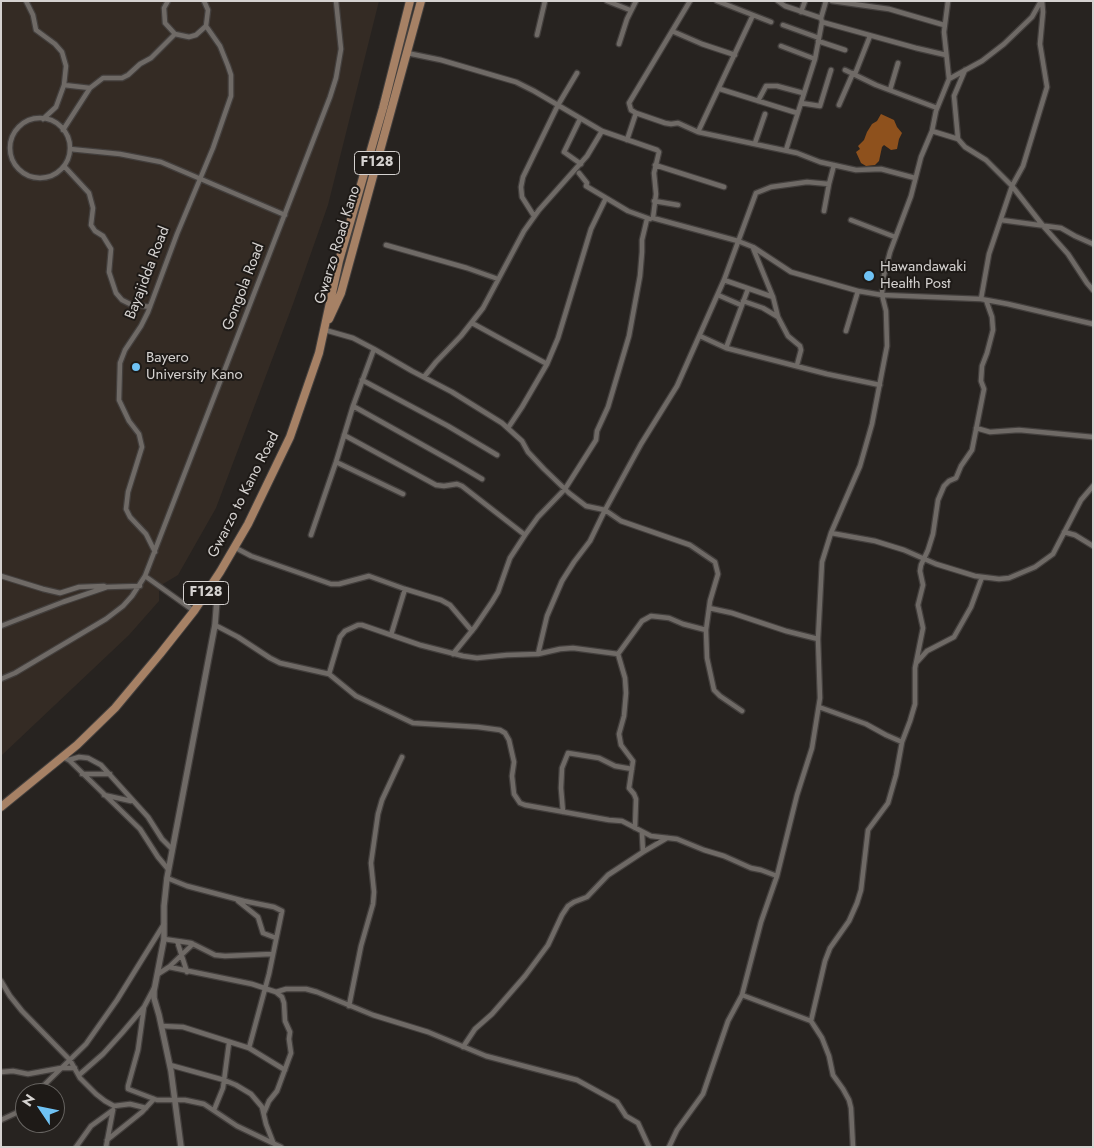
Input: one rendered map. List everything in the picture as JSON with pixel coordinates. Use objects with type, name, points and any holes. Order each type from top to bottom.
[{"type":"main road","name":"F128","points":[[326,326],[339,261],[383,108],[410,1]]},
{"type":"main road","name":"Gwarzo Road Kano","points":[[326,326],[341,293],[421,1]]},
{"type":"main road","name":"Gwarzo to Kano Road","points":[[1,807],[66,759],[115,708],[194,611],[209,589],[234,548],[265,490],[290,437],[317,361],[326,326]]},
{"type":"street","points":[[26,1],[31,9],[36,30],[55,44],[62,52],[66,66],[64,84],[56,107],[43,119]]},
{"type":"street","points":[[168,1],[164,8],[165,23],[169,30],[175,34],[189,37],[196,35],[206,26],[208,10],[204,1]]},
{"type":"street","name":"Gongola Road","points":[[1,680],[106,619],[123,606],[146,576],[286,214],[336,78],[341,49],[336,1]]},
{"type":"street","points":[[536,35],[545,1]]},
{"type":"street","points":[[608,1],[630,10]]},
{"type":"street","points":[[619,44],[630,10],[636,1]]},
{"type":"street","points":[[690,1],[629,103],[631,110],[664,123],[678,123],[698,132],[786,150],[820,162],[856,170],[881,169],[915,178]]},
{"type":"street","points":[[717,1],[771,22]]},
{"type":"street","points":[[801,12],[804,1]]},
{"type":"street","points":[[786,150],[815,59],[826,1]]},
{"type":"street","points":[[832,1],[889,9],[944,25]]},
{"type":"street","points":[[669,1147],[678,1130],[703,1094],[725,1028],[742,994],[761,922],[777,876],[793,809],[812,748],[820,698],[818,639],[821,569],[824,551],[864,454],[880,385],[887,346],[886,311],[882,295],[884,273],[895,237],[911,196],[921,156],[932,131],[937,108],[949,78],[944,25],[948,1]]},
{"type":"street","points":[[949,78],[982,61],[1004,44],[1032,17],[1042,1]]},
{"type":"street","points":[[811,1021],[825,961],[830,948],[849,921],[857,903],[861,890],[866,835],[871,825],[888,803],[896,775],[902,742],[915,704],[915,668],[923,628],[918,605],[923,585],[920,571],[933,534],[941,493],[946,483],[956,478],[962,463],[971,454],[984,389],[982,366],[993,330],[992,317],[983,299],[989,254],[1012,186],[1023,166],[1047,87],[1040,44],[1043,12],[1042,1]]},
{"type":"street","points":[[779,2],[784,6],[870,36],[946,55]]},
{"type":"street","points":[[698,132],[720,89],[753,15]]},
{"type":"street","points":[[783,25],[845,50]]},
{"type":"street","name":"Bayajidda Road","points":[[155,552],[146,534],[130,517],[126,509],[129,485],[142,447],[139,434],[129,421],[120,400],[120,363],[121,357],[142,326],[227,109],[231,75],[220,46],[206,26]]},
{"type":"street","points":[[672,31],[735,55]]},
{"type":"street","points":[[63,130],[90,88],[104,78],[122,78],[128,75],[140,64],[151,58],[175,34]]},
{"type":"street","points":[[839,106],[870,36]]},
{"type":"street","points":[[781,46],[815,59]]},
{"type":"street","points":[[407,53],[441,60],[507,79],[534,91],[602,131],[659,152],[655,165],[656,194],[653,218]]},
{"type":"street","points":[[890,90],[898,63]]},
{"type":"street","points":[[801,103],[820,106],[831,70]]},
{"type":"street","points":[[845,70],[937,108]]},
{"type":"street","points":[[964,70],[954,96],[958,139],[964,147],[986,160],[1012,186],[1068,254],[1086,283],[1093,290]]},
{"type":"street","points":[[534,216],[522,197],[523,177],[558,105],[577,73]]},
{"type":"street","points":[[64,84],[90,88]]},
{"type":"street","points":[[758,101],[766,86],[771,85],[803,94]]},
{"type":"street","points":[[945,87],[954,96]]},
{"type":"street","points":[[720,89],[797,114]]},
{"type":"street","points":[[627,140],[636,113]]},
{"type":"street","points":[[755,143],[766,114]]},
{"type":"street","points":[[43,119],[52,121],[63,130],[69,140],[70,149],[64,166],[58,172],[41,178],[32,177],[24,174],[13,161],[10,152],[11,143],[19,128],[26,122],[43,119]]},
{"type":"street","points":[[580,119],[564,152],[581,164]]},
{"type":"street","points":[[424,377],[483,308],[534,216],[581,164],[602,131]]},
{"type":"street","points":[[932,131],[958,139]]},
{"type":"street","points":[[70,149],[139,157],[161,162],[286,214]]},
{"type":"street","points":[[824,211],[834,164]]},
{"type":"street","points":[[655,165],[724,187]]},
{"type":"street","points":[[64,166],[89,194],[93,208],[91,225],[93,229],[104,236],[111,249],[109,272],[116,293],[122,300],[130,304],[150,307]]},
{"type":"street","points":[[579,173],[587,183],[586,186],[628,212],[647,219],[653,218],[738,241],[753,247],[791,272],[858,291],[882,295],[983,299],[1093,324]]},
{"type":"street","points":[[538,654],[547,616],[562,581],[590,541],[604,510],[652,425],[677,386],[718,295],[756,193],[771,187],[807,182],[829,184]]},
{"type":"street","points":[[508,428],[547,364],[558,338],[591,229],[606,198]]},
{"type":"street","points":[[654,201],[678,205]]},
{"type":"street","points":[[453,654],[472,631],[498,592],[510,558],[525,535],[538,517],[565,489],[596,440],[597,431],[608,407],[629,336],[640,276],[642,240],[647,219]]},
{"type":"street","points":[[851,220],[895,237]]},
{"type":"street","points":[[1001,220],[1061,228],[1093,244]]},
{"type":"street","points":[[386,245],[467,268],[498,280]]},
{"type":"street","points":[[753,247],[773,297],[778,317],[788,336],[800,346],[801,350],[797,366]]},
{"type":"street","points":[[724,280],[773,297]]},
{"type":"street","points":[[726,348],[748,289]]},
{"type":"street","points":[[846,331],[858,291]]},
{"type":"street","points":[[718,295],[763,308],[778,317]]},
{"type":"street","points":[[472,323],[547,364]]},
{"type":"street","points":[[326,326],[354,338],[424,377],[480,409],[508,428],[522,441],[528,452],[565,489],[586,506],[604,510],[621,521],[690,545],[716,562],[718,574],[710,601],[706,630],[707,658],[714,690],[742,712]]},
{"type":"street","points":[[700,336],[726,348],[827,374],[880,385]]},
{"type":"street","points":[[311,535],[336,462],[352,406],[374,349]]},
{"type":"street","points":[[362,380],[448,426],[497,455]]},
{"type":"street","points":[[352,406],[448,458],[482,480]]},
{"type":"street","points":[[976,428],[990,432],[1019,430],[1093,436]]},
{"type":"street","points":[[344,435],[436,485],[457,484],[462,486],[525,535]]},
{"type":"street","points":[[336,462],[403,494]]},
{"type":"street","points":[[832,533],[875,541],[904,550],[948,568],[982,577],[1009,578],[1035,567],[1053,554],[1081,500],[1093,486]]},
{"type":"street","points":[[1064,532],[1075,535],[1093,546]]},
{"type":"street","points":[[234,548],[251,556],[331,584],[339,584],[369,576],[441,600],[450,605],[472,631]]},
{"type":"street","points":[[1,576],[43,589],[60,592],[90,585],[106,587],[140,586]]},
{"type":"street","points":[[146,576],[194,611]]},
{"type":"street","points":[[917,662],[927,651],[954,637],[971,607],[982,577]]},
{"type":"street","points":[[1,626],[106,587]]},
{"type":"street","points":[[181,1147],[170,1065],[154,998],[164,939],[168,869],[215,625],[217,599],[209,589]]},
{"type":"street","points":[[391,635],[405,589]]},
{"type":"street","points":[[709,608],[818,639]]},
{"type":"street","points":[[618,654],[642,621],[650,616],[669,618],[706,630]]},
{"type":"street","points":[[215,625],[280,663],[329,674],[356,696],[412,723],[500,730],[510,740],[514,762],[512,786],[514,794],[520,803],[531,807],[622,821],[642,833],[651,836],[668,837],[777,876]]},
{"type":"street","points":[[329,674],[340,638],[350,627],[362,625],[453,654],[477,658],[538,654],[573,648],[618,654]]},
{"type":"street","points":[[618,654],[625,678],[626,693],[619,738],[620,745],[632,759],[629,788],[636,800],[635,828]]},
{"type":"street","points":[[819,707],[866,724],[902,742]]},
{"type":"street","points":[[564,812],[561,788],[562,768],[568,753],[599,758],[614,766],[632,769]]},
{"type":"street","points":[[349,1006],[361,946],[373,904],[374,892],[371,863],[378,814],[382,800],[402,757]]},
{"type":"street","points":[[66,759],[88,758],[101,765],[148,817],[162,839],[172,849]]},
{"type":"street","points":[[66,759],[140,829],[168,869]]},
{"type":"street","points":[[82,774],[110,774]]},
{"type":"street","points":[[103,794],[132,801]]},
{"type":"street","points":[[642,833],[643,852]]},
{"type":"street","points":[[463,1047],[475,1029],[492,1014],[525,976],[552,938],[568,906],[587,897],[608,875],[668,837]]},
{"type":"street","points":[[167,878],[187,886],[281,910],[282,912],[249,1048]]},
{"type":"street","points":[[235,899],[258,917],[263,933],[276,938]]},
{"type":"street","points":[[46,1083],[86,1044],[104,1020],[164,924]]},
{"type":"street","points":[[164,939],[193,944],[215,955],[272,954]]},
{"type":"street","points":[[177,941],[187,972]]},
{"type":"street","points":[[158,974],[169,967],[193,944]]},
{"type":"street","points":[[169,967],[252,984],[276,992],[282,997],[285,1021],[290,1032],[291,1053],[277,1091],[269,1101],[264,1113]]},
{"type":"street","points":[[1,981],[10,996],[22,1010],[70,1060],[78,1075],[96,1094],[114,1108]]},
{"type":"street","points":[[78,1075],[103,1054],[144,1007],[156,984]]},
{"type":"street","points":[[276,992],[286,989],[306,989],[373,1015],[422,1030],[486,1056],[570,1078],[616,1102],[626,1116],[638,1123],[649,1147]]},
{"type":"street","points":[[742,994],[811,1021],[822,1038],[833,1075],[849,1100],[853,1147]]},
{"type":"street","points":[[144,1007],[138,1050],[128,1087],[154,1099],[195,1102],[214,1110],[237,1126],[281,1147]]},
{"type":"street","points":[[162,1026],[183,1027],[249,1048],[285,1070]]},
{"type":"street","points":[[214,1110],[219,1100],[224,1080],[229,1043]]},
{"type":"street","points":[[170,1065],[224,1080],[251,1094],[257,1099],[264,1113],[273,1142]]},
{"type":"street","points":[[1,1072],[13,1071],[28,1074],[62,1068],[75,1068]]},
{"type":"street","points":[[107,1140],[146,1108],[154,1099]]},
{"type":"street","points":[[76,1147],[91,1126],[114,1108],[130,1104],[146,1108]]},
{"type":"street","points":[[106,1147],[114,1108]]},
{"type":"street","points":[[1,1120],[15,1113]]},
{"type":"street","points":[[261,1136],[266,1124]]},
{"type":"shaded area","name":"Bayero University Kano","points":[[1,1],[379,1],[328,205],[216,508],[178,575],[163,584],[159,590],[159,601],[129,635],[1,756]]},
{"type":"shaded area","points":[[881,114],[894,120],[902,133],[897,149],[891,150],[884,145],[879,161],[875,165],[866,166],[861,163],[856,152],[860,149],[858,146],[864,140],[872,124],[877,121]]},
{"type":"place","name":"Hawandawaki Health Post","points":[[869,276]]},
{"type":"place","name":"Bayero University Kano","points":[[136,367]]}]
